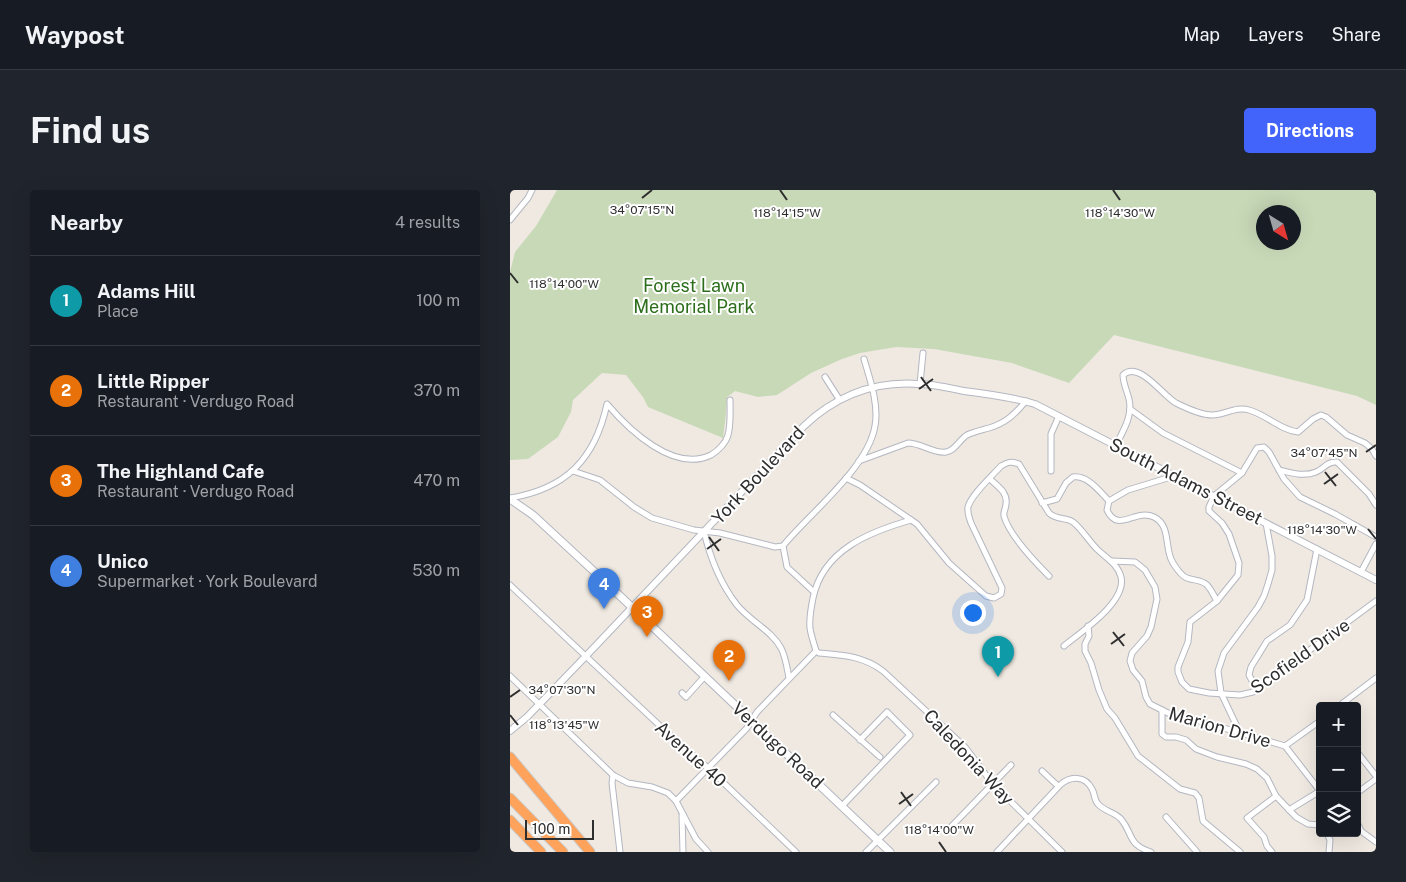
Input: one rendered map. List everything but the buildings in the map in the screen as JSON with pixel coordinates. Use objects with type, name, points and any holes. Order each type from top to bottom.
[{"type":"highway","points":[[510,757],[590,852]]},
{"type":"highway","points":[[510,798],[563,852]]},
{"type":"highway","points":[[510,820],[541,852]]},
{"type":"main road","name":"Verdugo Road","points":[[510,498],[533,515],[632,607],[890,852]]},
{"type":"street","points":[[511,218],[528,198],[532,190]]},
{"type":"street","points":[[920,384],[923,353]]},
{"type":"street","points":[[573,471],[600,480],[634,507],[652,518],[694,530],[775,547],[783,546],[846,478],[859,461],[875,427],[876,412],[872,387],[864,359]]},
{"type":"street","points":[[1116,445],[1126,424],[1130,409],[1123,375],[1134,371],[1143,375],[1174,402],[1205,414],[1219,414],[1241,408],[1249,410],[1279,426],[1298,432],[1321,415],[1326,417],[1342,432],[1365,443],[1376,456]]},
{"type":"street","points":[[825,377],[839,399]]},
{"type":"street","name":"York Boulevard","points":[[510,731],[586,656],[804,426],[814,416],[839,399],[872,387],[893,384],[920,384],[1026,401],[1048,410]]},
{"type":"street","points":[[510,498],[524,496],[557,483],[573,471],[596,440],[607,404],[630,428],[660,450],[688,459],[698,459],[715,452],[728,437],[730,400]]},
{"type":"street","points":[[859,461],[908,443],[916,443],[944,453],[949,451],[965,436],[999,425],[1010,419],[1026,401]]},
{"type":"street","points":[[1130,409],[1163,434],[1242,472]]},
{"type":"street","name":"South Adams Street","points":[[1048,410],[1376,580]]},
{"type":"street","points":[[1051,471],[1051,434],[1059,416]]},
{"type":"street","points":[[1174,476],[1128,490],[1109,502],[1106,510],[1110,518],[1115,521],[1126,520],[1138,515],[1148,515],[1156,518],[1162,524],[1166,533],[1171,559],[1186,577],[1200,580],[1208,586],[1216,602],[1238,575],[1240,563],[1226,528],[1209,511],[1209,506],[1214,496],[1242,472],[1257,448],[1264,448],[1269,452],[1284,479],[1300,497],[1376,537]]},
{"type":"street","points":[[1279,470],[1304,474],[1316,472],[1329,462],[1337,462],[1368,494],[1376,506]]},
{"type":"street","points":[[846,478],[860,485],[911,520],[926,534],[949,563],[986,596],[994,598],[1001,594],[1002,588],[968,515],[968,506],[974,496],[1006,463],[1019,464],[1053,518],[1072,521],[1099,551],[1112,560],[1122,579],[1116,602],[1064,646]]},
{"type":"street","points":[[1042,503],[1057,499],[1066,483],[1073,477],[1088,481],[1109,502]]},
{"type":"street","points":[[990,479],[1003,491],[1006,498],[1004,515],[1012,531],[1029,556],[1049,576]]},
{"type":"street","points":[[676,801],[747,728],[757,712],[816,651],[810,630],[814,592],[829,563],[843,550],[868,536],[911,520]]},
{"type":"street","points":[[1240,732],[1221,693],[1218,671],[1221,659],[1264,596],[1272,570],[1272,556],[1266,523]]},
{"type":"street","points":[[704,531],[718,576],[737,605],[775,640],[786,659],[789,678]]},
{"type":"street","points":[[1361,572],[1376,544]]},
{"type":"street","points":[[783,546],[787,567],[814,592]]},
{"type":"street","points":[[1257,690],[1249,676],[1251,667],[1267,641],[1290,625],[1307,600],[1317,549]]},
{"type":"street","name":"Marion Drive","points":[[1112,560],[1135,562],[1145,570],[1155,587],[1157,599],[1151,627],[1147,636],[1132,653],[1130,661],[1142,681],[1146,698],[1150,704],[1174,716],[1196,720],[1286,746],[1316,786]]},
{"type":"street","name":"Avenue 40","points":[[510,585],[796,852]]},
{"type":"street","name":"Scofield Drive","points":[[1216,602],[1194,618],[1189,625],[1188,642],[1178,672],[1182,682],[1189,689],[1204,692],[1248,694],[1257,690],[1376,601]]},
{"type":"street","points":[[1088,626],[1090,636],[1085,644],[1085,651],[1091,663],[1106,709],[1115,718],[1138,756],[1180,789],[1195,793],[1199,798],[1203,821],[1240,852]]},
{"type":"street","name":"Caledonia Way","points":[[816,651],[862,659],[872,663],[965,747],[992,782],[1062,852]]},
{"type":"street","points":[[510,676],[613,775],[628,783],[652,787],[668,793],[676,801],[696,839],[708,852]]},
{"type":"street","points":[[682,693],[686,697],[705,676]]},
{"type":"street","points":[[1345,702],[1376,678]]},
{"type":"street","points":[[1162,710],[1162,734],[1166,737],[1186,740],[1196,749],[1257,769],[1267,778],[1276,796],[1289,810],[1302,821],[1316,824]]},
{"type":"street","points":[[842,806],[910,734],[887,712],[860,740]]},
{"type":"street","points":[[833,715],[880,757]]},
{"type":"street","points":[[1286,746],[1316,723]]},
{"type":"street","points":[[1358,792],[1376,778],[1361,757]]},
{"type":"street","points":[[947,832],[992,782],[1011,765]]},
{"type":"street","points":[[1042,771],[1058,786]]},
{"type":"street","points":[[613,775],[612,783],[620,852]]},
{"type":"street","points":[[997,852],[1058,786],[1072,777],[1079,778],[1087,783],[1093,789],[1098,804],[1121,819],[1134,843],[1151,852]]},
{"type":"street","points":[[866,852],[936,782]]},
{"type":"street","points":[[1289,810],[1318,792]]},
{"type":"street","points":[[1272,852],[1267,846],[1264,837],[1247,818],[1276,796]]},
{"type":"street","points":[[682,812],[683,852]]},
{"type":"street","points":[[1166,817],[1197,852]]},
{"type":"street","points":[[1361,831],[1376,842]]},
{"type":"street","points":[[1328,852],[1329,837]]},
{"type":"green space","name":"Forest Lawn Memorial Park","points":[[557,190],[1376,190],[1376,405],[1357,396],[1114,335],[1069,383],[1012,363],[934,349],[896,347],[860,353],[842,359],[811,373],[777,395],[758,397],[735,391],[727,397],[723,438],[648,407],[643,397],[626,375],[602,373],[573,400],[571,412],[558,437],[528,459],[510,460],[510,272],[515,252],[536,226]]},
{"type":"place","name":"Unico","points":[[604,609]]},
{"type":"place","name":"The Highland Cafe","points":[[647,637]]},
{"type":"place","name":"Adams Hill","points":[[998,677]]},
{"type":"place","name":"Little Ripper","points":[[729,681]]}]
